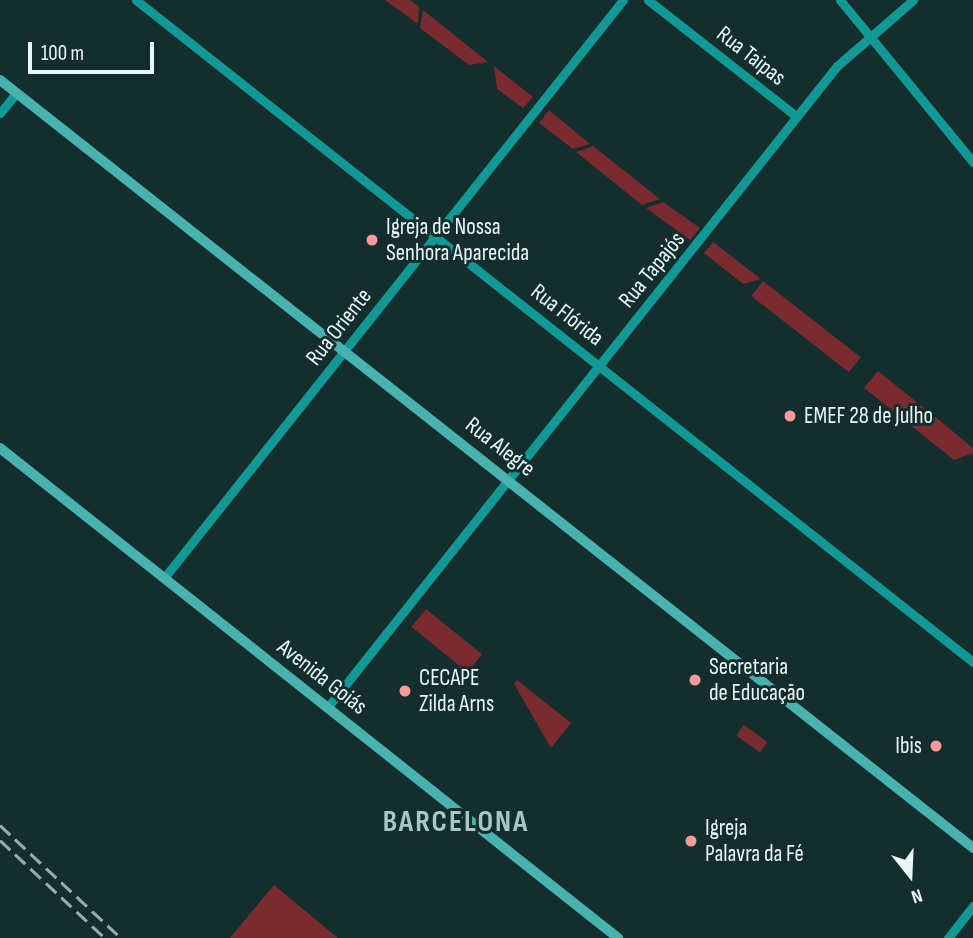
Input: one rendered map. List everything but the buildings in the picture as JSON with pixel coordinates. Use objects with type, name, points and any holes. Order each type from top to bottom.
[{"type":"main road","name":"Rua Alegre","points":[[0,80],[346,350],[973,848]]},
{"type":"main road","name":"Avenida Goiás","points":[[0,448],[618,938]]},
{"type":"street","name":"Rua Flórida","points":[[136,0],[973,662]]},
{"type":"street","name":"Rua Oriente","points":[[164,578],[623,0]]},
{"type":"street","name":"Rua Taipas","points":[[648,0],[797,117]]},
{"type":"street","points":[[841,0],[973,162]]},
{"type":"street","name":"Rua Tapajós","points":[[327,708],[797,117],[869,35],[913,0]]},
{"type":"street","points":[[0,113],[16,93]]},
{"type":"street","points":[[948,938],[973,906]]},
{"type":"shaded area","points":[[385,0],[410,0],[419,7],[418,24]]},
{"type":"shaded area","points":[[423,10],[488,62],[469,65],[420,28]]},
{"type":"shaded area","points":[[494,66],[533,97],[523,108],[497,89]]},
{"type":"shaded area","points":[[549,110],[590,144],[573,149],[539,123]]},
{"type":"shaded area","points":[[593,146],[660,199],[642,205],[576,152]]},
{"type":"shaded area","points":[[663,202],[700,228],[690,240],[646,208]]},
{"type":"shaded area","points":[[713,242],[761,279],[743,284],[704,253]]},
{"type":"shaded area","points":[[763,281],[861,357],[849,372],[751,296]]},
{"type":"shaded area","points":[[878,371],[929,412],[906,421],[864,388]]},
{"type":"shaded area","points":[[933,415],[973,448],[973,453],[954,460],[909,424]]},
{"type":"shaded area","points":[[426,609],[482,654],[467,672],[412,627]]},
{"type":"shaded area","points":[[517,680],[571,723],[551,748],[514,684]]},
{"type":"shaded area","points":[[744,725],[767,742],[760,753],[736,736]]},
{"type":"shaded area","points":[[274,885],[338,938],[230,938]]},
{"type":"railway","points":[[0,825],[121,938]]},
{"type":"railway","points":[[0,840],[105,938]]},
{"type":"place","name":"Igreja de Nossa Senhora Aparecida","points":[[372,240]]},
{"type":"place","name":"EMEF 28 de Julho","points":[[790,416]]},
{"type":"place","name":"Secretaria de Educação","points":[[695,680]]},
{"type":"place","name":"CECAPE Zilda Arns","points":[[405,691]]},
{"type":"place","name":"Ibis","points":[[936,746]]},
{"type":"place","name":"Igreja Palavra da Fé","points":[[691,841]]},
{"type":"district","name":"BARCELONA","points":[[456,822]]}]
